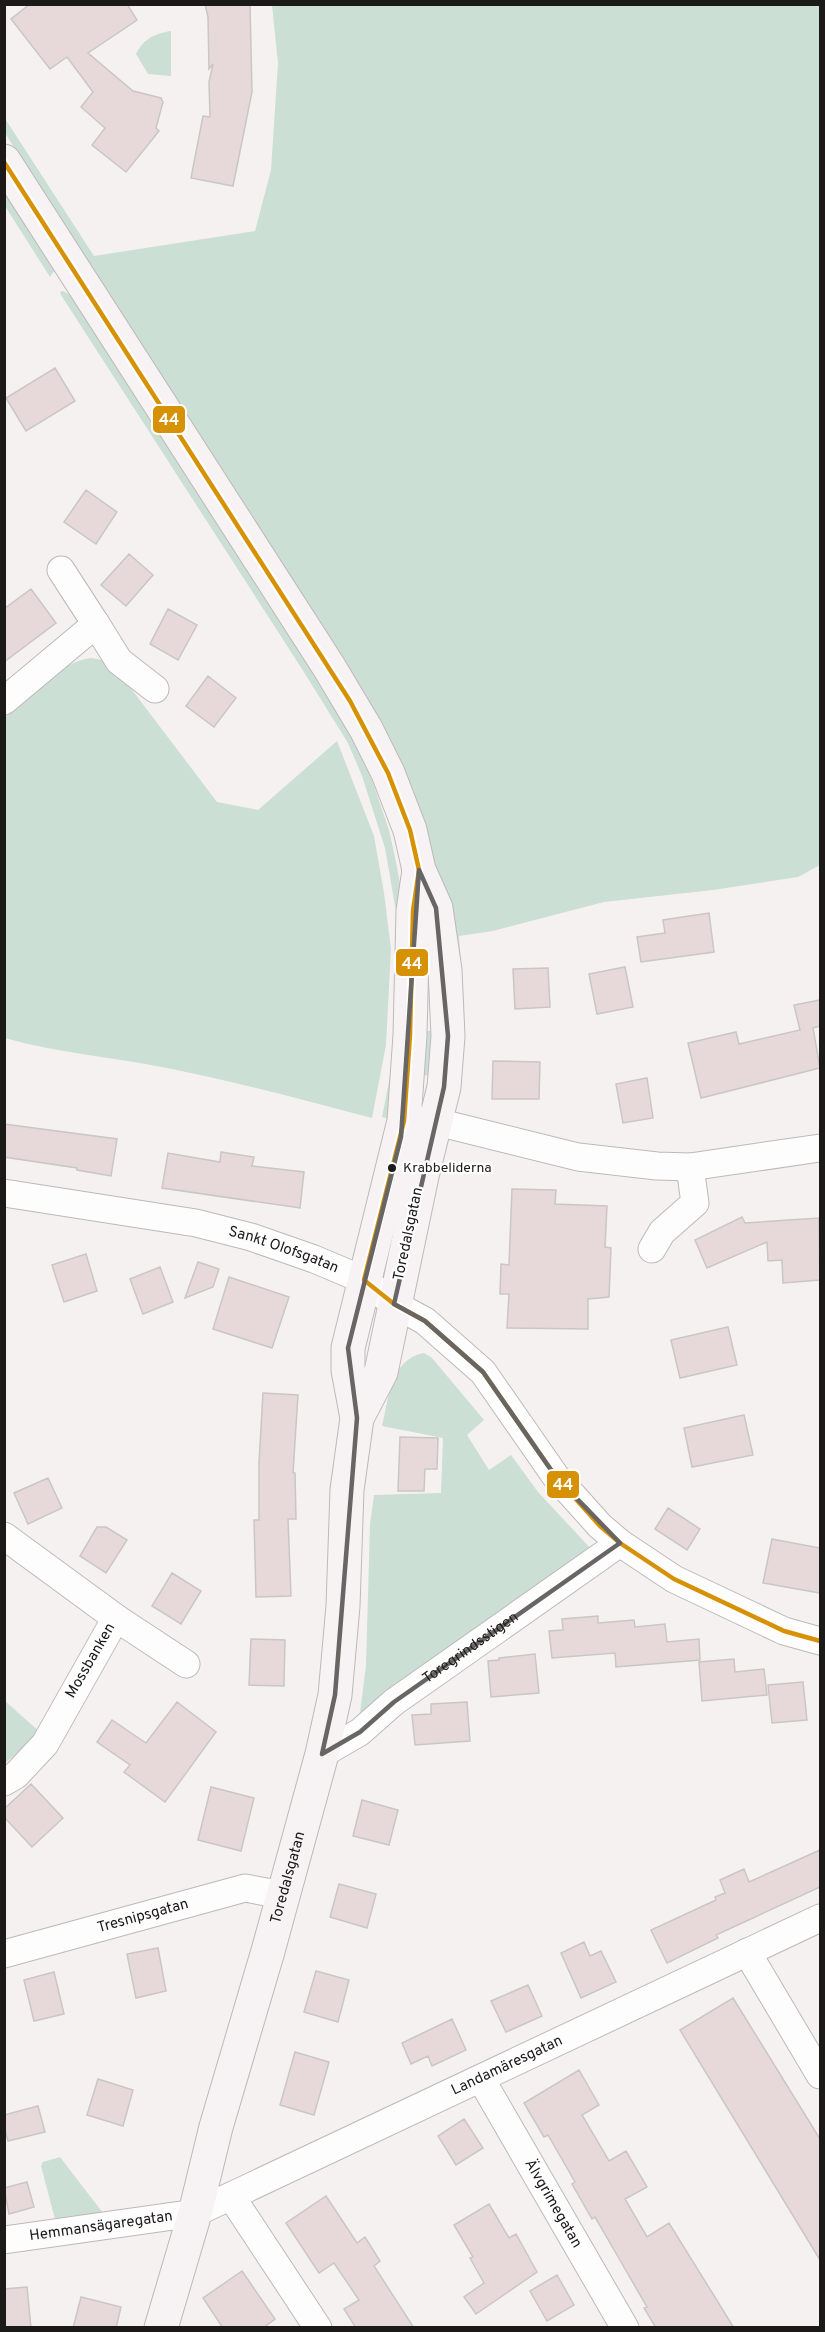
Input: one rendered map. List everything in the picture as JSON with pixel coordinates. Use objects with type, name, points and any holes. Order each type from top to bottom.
[{"type":"street","name":"Toredalsgatan","points":[[4,161],[361,719],[388,773],[407,821],[419,870],[436,908],[445,970],[448,1036],[444,1087],[422,1176],[381,1372],[357,1418]]},
{"type":"street","points":[[61,570],[119,661],[155,689]]},
{"type":"street","points":[[4,700],[96,624]]},
{"type":"street","name":"Toredalsgatan","points":[[161,2328],[322,1754],[335,1695],[343,1606],[348,1490],[357,1418],[348,1370],[348,1348],[404,1121],[410,1035],[413,911],[419,870]]},
{"type":"street","points":[[404,1121],[421,1119],[437,1122],[578,1156],[690,1167],[820,1148]]},
{"type":"street","points":[[652,1249],[662,1232],[694,1203],[690,1167]]},
{"type":"street","name":"Sankt Olofsgatan","points":[[4,1193],[196,1223],[251,1237],[314,1259],[364,1280],[394,1304],[425,1321],[483,1372],[556,1477],[600,1526],[620,1543],[680,1582],[784,1631],[820,1641]]},
{"type":"street","name":"Mossbanken","points":[[4,1536],[116,1618],[45,1744],[16,1775],[4,1782]]},
{"type":"street","name":"Toregrindsstigen","points":[[322,1754],[360,1732],[394,1702],[620,1543]]},
{"type":"street","points":[[116,1618],[186,1664]]},
{"type":"street","name":"Tresnipsgatan","points":[[4,1954],[245,1887],[283,1895]]},
{"type":"street","name":"Landamäresgatan","points":[[195,2213],[820,1918]]},
{"type":"street","points":[[747,1952],[820,2075]]},
{"type":"street","name":"Älvgrimegatan","points":[[481,2079],[625,2328]]},
{"type":"street","points":[[231,2196],[318,2328]]},
{"type":"street","name":"Hemmansägaregatan","points":[[4,2240],[195,2213]]},
{"type":"highlighted area","points":[[419,870],[436,908],[448,1036],[444,1087],[394,1304],[425,1321],[483,1372],[556,1477],[620,1543],[394,1702],[360,1732],[322,1754],[335,1695],[357,1418],[348,1348],[401,1137]]},
{"type":"green space","points":[[272,5],[820,5],[820,865],[798,877],[713,890],[604,902],[493,931],[459,936],[461,965],[445,912],[215,460],[5,133],[4,117],[94,256],[255,231],[271,170],[278,63]]},
{"type":"green space","points":[[171,31],[171,76],[148,74],[136,54],[142,44],[150,38]]},
{"type":"green space","points":[[4,191],[52,266],[54,271],[50,277],[5,206]]},
{"type":"green space","points":[[63,291],[72,296],[324,687],[349,730],[372,780],[389,830],[401,889],[395,1120],[382,1117],[395,1051],[397,917],[385,848],[362,776],[348,743],[61,295],[60,292]]},
{"type":"green space","points":[[91,658],[102,660],[117,670],[217,802],[258,810],[337,741],[374,836],[391,949],[386,1045],[372,1118],[193,1073],[5,1038],[4,717],[55,673],[78,661]]},
{"type":"green space","points":[[426,1031],[433,1031],[429,1076],[423,1075]]},
{"type":"green space","points":[[424,1353],[432,1358],[484,1420],[467,1435],[489,1470],[511,1455],[538,1492],[593,1551],[359,1721],[366,1665],[370,1524],[374,1495],[441,1493],[443,1438],[382,1426],[389,1393],[398,1372],[404,1363]]},
{"type":"green space","points":[[5,1701],[41,1733],[5,1763]]},
{"type":"green space","points":[[60,2157],[103,2213],[56,2223],[41,2166],[43,2162]]},
{"type":"building","points":[[30,4],[127,4],[137,20],[88,53],[133,91],[161,98],[163,102],[156,128],[159,131],[126,172],[92,145],[105,128],[81,107],[93,92],[67,57],[50,69],[11,19]]},
{"type":"building","points":[[205,4],[250,4],[252,92],[233,186],[191,178],[203,116],[210,117],[209,82],[213,64],[209,69],[208,17]]},
{"type":"building","points":[[55,368],[75,401],[26,431],[6,398]]},
{"type":"building","points":[[86,490],[117,512],[96,544],[64,522]]},
{"type":"building","points":[[129,554],[153,575],[126,606],[101,585]]},
{"type":"building","points":[[31,589],[56,623],[4,662],[4,609]]},
{"type":"building","points":[[168,609],[197,625],[178,660],[150,644]]},
{"type":"building","points":[[208,676],[236,698],[214,727],[186,706]]},
{"type":"building","points":[[709,913],[714,952],[641,962],[637,937],[665,933],[663,920]]},
{"type":"building","points":[[625,967],[633,1007],[597,1014],[589,974]]},
{"type":"building","points":[[548,968],[550,1007],[515,1009],[513,969]]},
{"type":"building","points":[[820,1000],[820,1026],[813,1028],[820,1068],[701,1098],[688,1043],[736,1032],[739,1044],[800,1030],[794,1005]]},
{"type":"building","points":[[493,1061],[540,1062],[539,1099],[492,1099]]},
{"type":"building","points":[[647,1078],[653,1118],[623,1123],[616,1084]]},
{"type":"building","points":[[4,1124],[117,1139],[111,1176],[77,1170],[77,1168],[4,1157]]},
{"type":"building","points":[[221,1152],[254,1157],[252,1166],[304,1172],[300,1208],[162,1188],[168,1153],[220,1162]]},
{"type":"building","points":[[512,1189],[556,1190],[555,1204],[607,1206],[605,1247],[611,1248],[609,1297],[588,1299],[588,1329],[507,1328],[509,1294],[500,1294],[501,1264],[509,1265]]},
{"type":"building","points":[[742,1217],[745,1223],[819,1218],[820,1280],[783,1283],[782,1260],[768,1261],[767,1242],[707,1268],[695,1240]]},
{"type":"building","points":[[86,1254],[97,1291],[64,1302],[52,1265]]},
{"type":"building","points":[[198,1262],[219,1269],[213,1287],[185,1298]]},
{"type":"building","points":[[160,1267],[173,1302],[143,1314],[130,1279]]},
{"type":"building","points":[[229,1277],[289,1297],[272,1348],[213,1329]]},
{"type":"building","points":[[728,1327],[737,1365],[680,1378],[671,1340]]},
{"type":"building","points":[[263,1393],[298,1395],[293,1473],[295,1473],[296,1519],[288,1519],[291,1596],[256,1597],[254,1520],[259,1520]]},
{"type":"building","points":[[744,1415],[753,1455],[692,1467],[684,1428]]},
{"type":"building","points":[[400,1437],[438,1438],[437,1469],[425,1469],[424,1491],[398,1491]]},
{"type":"building","points":[[48,1478],[62,1508],[28,1524],[14,1493]]},
{"type":"building","points":[[668,1508],[700,1529],[687,1550],[655,1529]]},
{"type":"building","points":[[97,1527],[106,1527],[127,1540],[106,1573],[80,1556]]},
{"type":"building","points":[[772,1539],[820,1548],[820,1593],[763,1583]]},
{"type":"building","points":[[172,1573],[201,1591],[181,1624],[152,1606]]},
{"type":"building","points":[[598,1616],[598,1623],[634,1620],[635,1627],[665,1624],[667,1642],[699,1639],[700,1660],[616,1667],[615,1653],[552,1658],[549,1631],[563,1630],[562,1619]]},
{"type":"building","points":[[251,1639],[285,1640],[284,1686],[249,1685]]},
{"type":"building","points":[[535,1654],[539,1693],[491,1697],[488,1661]]},
{"type":"building","points":[[734,1659],[735,1672],[764,1669],[767,1695],[702,1701],[699,1662]]},
{"type":"building","points":[[803,1682],[807,1720],[772,1723],[768,1685]]},
{"type":"building","points":[[177,1702],[216,1732],[165,1802],[124,1772],[130,1765],[97,1742],[112,1720],[146,1743]]},
{"type":"building","points":[[467,1702],[470,1741],[415,1745],[412,1715],[431,1714],[431,1704]]},
{"type":"building","points":[[31,1784],[63,1818],[32,1847],[4,1817],[4,1809]]},
{"type":"building","points":[[211,1787],[254,1798],[241,1851],[198,1840]]},
{"type":"building","points":[[362,1800],[398,1810],[389,1845],[353,1836]]},
{"type":"building","points":[[820,1850],[820,1887],[716,1935],[718,1938],[667,1963],[651,1930],[716,1900],[715,1897],[725,1893],[720,1880],[744,1869],[749,1882]]},
{"type":"building","points":[[339,1884],[376,1894],[367,1928],[330,1917]]},
{"type":"building","points":[[584,1942],[590,1956],[601,1951],[616,1982],[581,1998],[561,1953]]},
{"type":"building","points":[[158,1948],[166,1991],[136,1998],[127,1954]]},
{"type":"building","points":[[316,1971],[349,1980],[338,2022],[304,2012]]},
{"type":"building","points":[[54,1972],[64,2014],[34,2021],[24,1980]]},
{"type":"building","points":[[528,1985],[542,2016],[506,2032],[491,2001]]},
{"type":"building","points":[[733,1998],[820,2139],[820,2260],[680,2030]]},
{"type":"building","points":[[452,2019],[466,2050],[432,2066],[428,2056],[411,2064],[402,2043]]},
{"type":"building","points":[[295,2052],[329,2062],[314,2115],[280,2105]]},
{"type":"building","points":[[579,2070],[599,2105],[582,2115],[609,2161],[626,2151],[647,2187],[625,2199],[647,2237],[669,2223],[734,2328],[656,2328],[644,2308],[647,2307],[595,2217],[592,2219],[572,2184],[575,2182],[548,2135],[544,2137],[524,2103]]},
{"type":"building","points":[[98,2079],[133,2090],[123,2126],[87,2115]]},
{"type":"building","points":[[38,2106],[45,2132],[8,2141],[4,2115]]},
{"type":"building","points":[[464,2119],[483,2148],[456,2165],[438,2136]]},
{"type":"building","points":[[27,2182],[34,2207],[9,2214],[4,2188]]},
{"type":"building","points":[[326,2196],[357,2243],[365,2237],[380,2261],[374,2266],[414,2328],[356,2328],[344,2309],[359,2300],[334,2263],[319,2273],[286,2223]]},
{"type":"building","points":[[489,2204],[509,2238],[516,2234],[537,2272],[476,2314],[464,2297],[484,2283],[470,2258],[473,2257],[454,2225]]},
{"type":"building","points":[[242,2271],[275,2319],[263,2328],[223,2328],[203,2298]]},
{"type":"building","points":[[557,2275],[574,2305],[547,2321],[530,2291]]},
{"type":"building","points":[[27,2287],[31,2328],[4,2328],[4,2289]]},
{"type":"building","points":[[81,2297],[121,2307],[116,2328],[73,2328]]},
{"type":"transit line","name":"44","points":[[4,162],[350,701],[388,773],[410,830],[419,870],[413,911],[410,1035],[404,1121],[364,1280],[394,1304],[425,1321],[483,1372],[556,1477],[600,1526],[620,1543],[674,1579],[784,1631],[820,1641]]},
{"type":"place","name":"Krabbeliderna","points":[[392,1168]]}]
